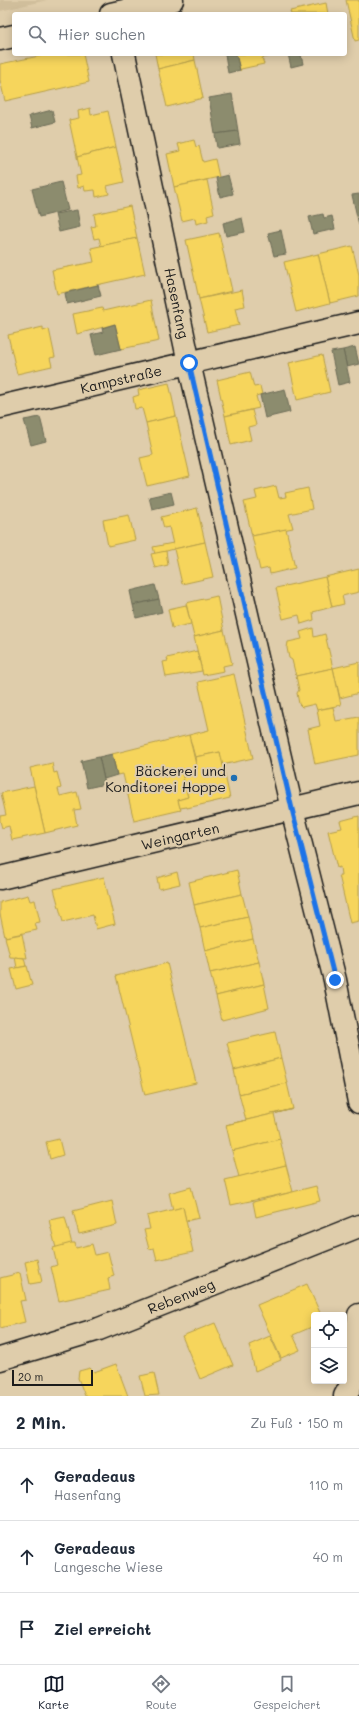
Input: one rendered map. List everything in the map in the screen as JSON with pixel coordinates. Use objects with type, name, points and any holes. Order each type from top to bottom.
[{"type":"street","points":[[122,12],[172,0]]},
{"type":"street","points":[[0,39],[12,36]]},
{"type":"street","name":"Hasenfang","points":[[124,56],[189,363],[292,809],[335,980],[359,1102]]},
{"type":"street","name":"Kampstraße","points":[[0,407],[359,323]]},
{"type":"street","name":"Weingarten","points":[[0,878],[359,793]]},
{"type":"street","name":"Rebenweg","points":[[0,1359],[99,1329],[359,1226]]},
{"type":"street","points":[[345,1396],[350,1387],[359,1316]]},
{"type":"shaded area","points":[[0,0],[47,0],[0,11]]},
{"type":"building: Wohnen","points":[[346,0],[359,0],[359,40],[355,41]]},
{"type":"building: Wohnen","points":[[326,3],[328,12],[290,12]]},
{"type":"building: Wohnen","points":[[39,56],[83,56],[89,82],[5,101],[0,80],[0,64]]},
{"type":"building: Wohnen","points":[[155,56],[194,56],[195,60],[158,69]]},
{"type":"building: Wohnen","points":[[236,56],[272,56],[262,58],[264,64],[241,69],[240,71]]},
{"type":"building: Wohnen","points":[[195,60],[203,98],[167,107],[158,69]]},
{"type":"building: Wohnen","points":[[90,108],[91,115],[108,111],[116,147],[77,157],[69,120],[79,118],[78,111]]},
{"type":"building: Wohnen","points":[[194,140],[196,147],[199,146],[203,162],[215,159],[219,177],[174,187],[167,154],[180,151],[178,144]]},
{"type":"building: Wohnen","points":[[116,147],[124,182],[107,186],[109,194],[96,197],[95,190],[85,191],[84,186],[78,188],[76,176],[81,175],[77,157]]},
{"type":"building: Wohnen","points":[[207,180],[214,213],[207,215],[208,221],[196,224],[195,218],[182,221],[174,187]]},
{"type":"building: Wohnen","points":[[130,206],[137,238],[101,246],[99,238],[94,239],[91,227],[96,226],[94,214]]},
{"type":"building: Wohnen","points":[[219,233],[232,291],[199,299],[186,240]]},
{"type":"building: Wohnen","points":[[137,238],[145,274],[57,294],[52,270],[94,262],[91,248]]},
{"type":"building: Wohnen","points":[[352,246],[359,275],[359,296],[330,303],[318,254]]},
{"type":"building: Wohnen","points":[[318,254],[330,303],[296,312],[284,262]]},
{"type":"building: Wohnen","points":[[242,290],[245,306],[235,308],[239,325],[207,332],[199,299]]},
{"type":"building: Wohnen","points":[[151,300],[159,341],[121,349],[115,324],[77,334],[73,314],[102,308],[103,311]]},
{"type":"building: Wohnen","points":[[43,327],[43,331],[49,329],[55,357],[50,358],[52,366],[17,374],[8,335]]},
{"type":"building: Wohnen","points":[[322,355],[330,392],[297,400],[289,363]]},
{"type":"building: Wohnen","points":[[250,372],[254,387],[260,386],[262,394],[256,396],[259,408],[225,416],[217,380]]},
{"type":"building: Wohnen","points":[[169,383],[176,416],[146,423],[142,408],[135,409],[133,397],[139,395],[138,390]]},
{"type":"building: Wohnen","points":[[252,410],[256,425],[248,427],[251,440],[231,445],[225,416]]},
{"type":"building: Wohnen","points":[[176,416],[190,476],[147,486],[140,458],[153,455],[146,423]]},
{"type":"building: Wohnen","points":[[276,486],[279,498],[286,497],[285,493],[308,488],[312,509],[289,514],[293,528],[252,536],[244,502],[257,499],[255,491]]},
{"type":"building: Wohnen","points":[[197,508],[205,542],[174,549],[169,527],[164,528],[161,517]]},
{"type":"building: Wohnen","points":[[129,515],[135,540],[108,546],[103,520]]},
{"type":"building: Wohnen","points":[[286,529],[295,568],[270,574],[269,568],[260,570],[252,536]]},
{"type":"building: Wohnen","points":[[205,542],[213,577],[182,584],[174,549]]},
{"type":"building: Wohnen","points":[[173,543],[174,549],[155,554],[153,547]]},
{"type":"building: Wohnen","points":[[166,551],[168,565],[155,568],[151,554]]},
{"type":"building: Wohnen","points":[[359,569],[359,592],[342,596],[344,604],[332,607],[325,577]]},
{"type":"building: Wohnen","points":[[325,577],[332,607],[313,612],[314,620],[301,624],[299,615],[283,619],[276,588]]},
{"type":"building: Wohnen","points":[[217,596],[224,630],[194,637],[186,603]]},
{"type":"building: Wohnen","points":[[186,605],[191,624],[172,628],[168,609]]},
{"type":"building: Wohnen","points":[[313,628],[314,637],[325,634],[333,668],[296,676],[292,660],[289,658],[287,648],[288,642],[302,639],[300,632]]},
{"type":"building: Wohnen","points":[[224,630],[232,664],[223,666],[224,671],[203,675],[194,637]]},
{"type":"building: Wohnen","points":[[197,651],[202,671],[166,677],[163,662],[168,661],[167,658]]},
{"type":"building: Wohnen","points":[[359,662],[359,693],[340,698],[333,668]]},
{"type":"building: Wohnen","points":[[333,668],[341,705],[317,710],[315,704],[302,707],[299,704],[297,693],[299,690],[296,676]]},
{"type":"building: Wohnen","points":[[234,674],[253,758],[222,765],[220,752],[195,757],[189,735],[209,730],[198,682]]},
{"type":"building: Wohnen","points":[[333,707],[336,721],[359,717],[359,755],[315,764],[308,729],[320,726],[317,710]]},
{"type":"building: Wohnen","points":[[189,735],[197,769],[182,773],[188,797],[178,800],[181,810],[134,821],[123,774],[117,775],[112,754]]},
{"type":"building: Wohnen","points":[[220,752],[230,798],[187,808],[180,808],[178,800],[188,797],[182,773],[197,769],[195,757]]},
{"type":"building: Wohnen","points":[[52,763],[54,773],[57,772],[61,788],[58,789],[60,796],[77,792],[81,809],[74,810],[77,825],[45,833],[30,768]]},
{"type":"building: Wohnen","points":[[34,786],[45,833],[12,840],[9,826],[2,828],[0,821],[0,816],[6,815],[1,793]]},
{"type":"building: Wohnen","points":[[359,816],[359,921],[350,923],[339,875],[341,875],[340,867],[337,868],[328,831],[342,828],[340,821]]},
{"type":"building: Wohnen","points":[[237,870],[242,894],[194,905],[189,882]]},
{"type":"building: Wohnen","points":[[177,872],[180,884],[159,889],[157,878]]},
{"type":"building: Wohnen","points":[[104,877],[115,924],[96,929],[93,915],[63,922],[54,889]]},
{"type":"building: Wohnen","points":[[242,894],[248,917],[200,928],[194,905]]},
{"type":"building: Wohnen","points":[[28,895],[30,901],[35,900],[40,922],[35,923],[37,930],[5,937],[0,914],[0,902]]},
{"type":"building: Wohnen","points":[[248,917],[253,939],[205,951],[200,928]]},
{"type":"building: Wohnen","points":[[22,934],[27,958],[10,957],[5,937]]},
{"type":"building: Wohnen","points":[[253,939],[259,962],[210,973],[205,951]]},
{"type":"building: Wohnen","points":[[15,957],[24,958],[26,966],[17,968]]},
{"type":"building: Wohnen","points":[[259,962],[264,984],[216,996],[210,973]]},
{"type":"building: Wohnen","points":[[167,963],[196,1083],[145,1095],[116,976]]},
{"type":"building: Wohnen","points":[[27,966],[32,985],[16,989],[11,969]]},
{"type":"building: Wohnen","points":[[264,984],[269,1008],[222,1020],[216,996]]},
{"type":"building: Wohnen","points":[[275,1032],[281,1058],[234,1070],[227,1043]]},
{"type":"building: Wohnen","points":[[281,1058],[287,1083],[239,1094],[234,1070]]},
{"type":"building: Wohnen","points":[[287,1083],[293,1109],[226,1125],[246,1120],[239,1094]]},
{"type":"building: Wohnen","points":[[293,1109],[274,1114],[280,1139],[232,1151],[226,1125]]},
{"type":"building: Wohnen","points":[[59,1139],[63,1155],[50,1159],[46,1142]]},
{"type":"building: Wohnen","points":[[280,1139],[286,1165],[239,1177],[232,1151]]},
{"type":"building: Wohnen","points":[[286,1165],[293,1192],[231,1205],[225,1180]]},
{"type":"building: Wohnen","points":[[316,1186],[320,1201],[256,1217],[253,1202]]},
{"type":"building: Wohnen","points":[[191,1187],[199,1218],[186,1221],[183,1207],[173,1210],[169,1193]]},
{"type":"building: Wohnen","points":[[112,1201],[117,1225],[79,1234],[73,1211]]},
{"type":"building: Wohnen","points":[[183,1207],[193,1252],[157,1260],[154,1248],[149,1249],[144,1230],[150,1229],[147,1216]]},
{"type":"building: Wohnen","points":[[65,1217],[72,1244],[56,1248],[49,1220]]},
{"type":"building: Wohnen","points":[[75,1243],[76,1248],[92,1244],[95,1255],[108,1252],[114,1276],[108,1278],[110,1290],[59,1301],[51,1267],[57,1265],[53,1248]]},
{"type":"building: Wohnen","points":[[37,1259],[42,1282],[30,1284],[25,1262]]},
{"type":"building: Wohnen","points":[[20,1273],[26,1300],[20,1301],[25,1322],[0,1328],[0,1278]]},
{"type":"building: Wohnen","points":[[307,1284],[320,1312],[311,1312],[311,1327],[293,1335],[300,1350],[281,1358],[257,1305]]},
{"type":"building: Wohnen","points":[[215,1323],[233,1365],[200,1379],[182,1336]]},
{"type":"building: Wohnen","points":[[270,1336],[281,1360],[255,1371],[249,1345]]},
{"type":"building: Wohnen","points":[[116,1364],[128,1396],[85,1396],[78,1378],[79,1371],[90,1368],[94,1372]]},
{"type":"building: Wohnen","points":[[154,1373],[159,1395],[145,1396],[140,1376]]},
{"type":"building: Industrie","points":[[225,56],[236,56],[240,70],[228,73]]},
{"type":"building: Industrie","points":[[288,56],[301,56],[303,64],[291,67]]},
{"type":"building: Industrie","points":[[232,94],[238,131],[215,134],[209,98]]},
{"type":"building: Industrie","points":[[52,110],[55,122],[32,128],[29,116]]},
{"type":"building: Industrie","points":[[238,131],[240,144],[217,148],[215,134]]},
{"type":"building: Industrie","points":[[228,175],[233,194],[220,197],[216,178]]},
{"type":"building: Industrie","points":[[61,182],[68,210],[39,217],[32,189]]},
{"type":"building: Industrie","points":[[359,194],[359,225],[352,195]]},
{"type":"building: Industrie","points":[[77,210],[80,227],[59,232],[55,214]]},
{"type":"building: Industrie","points":[[323,214],[324,218],[332,216],[335,229],[313,234],[309,217]]},
{"type":"building: Industrie","points":[[242,218],[245,232],[226,236],[223,223]]},
{"type":"building: Industrie","points":[[281,230],[286,254],[274,256],[268,233]]},
{"type":"building: Industrie","points":[[98,285],[101,296],[67,304],[65,293]]},
{"type":"building: Industrie","points":[[115,324],[121,349],[96,355],[91,335],[103,332],[102,328]]},
{"type":"building: Industrie","points":[[355,347],[359,364],[347,367],[343,350]]},
{"type":"building: Industrie","points":[[343,350],[350,382],[338,385],[331,352]]},
{"type":"building: Industrie","points":[[285,389],[290,412],[265,418],[260,395]]},
{"type":"building: Industrie","points":[[40,417],[46,441],[31,445],[24,420]]},
{"type":"building: Industrie","points":[[171,492],[174,504],[152,509],[149,497]]},
{"type":"building: Industrie","points":[[155,585],[159,599],[133,605],[130,591]]},
{"type":"building: Industrie","points":[[159,599],[162,612],[136,618],[133,605]]},
{"type":"building: Industrie","points":[[112,754],[117,775],[104,779],[99,757]]},
{"type":"building: Industrie","points":[[99,757],[105,784],[87,788],[81,761]]},
{"type":"place","name":"Bäckerei und Konditorei Hoppe","points":[[234,778]]},
{"type":"route","points":[[189,363],[292,809],[335,980]]}]
